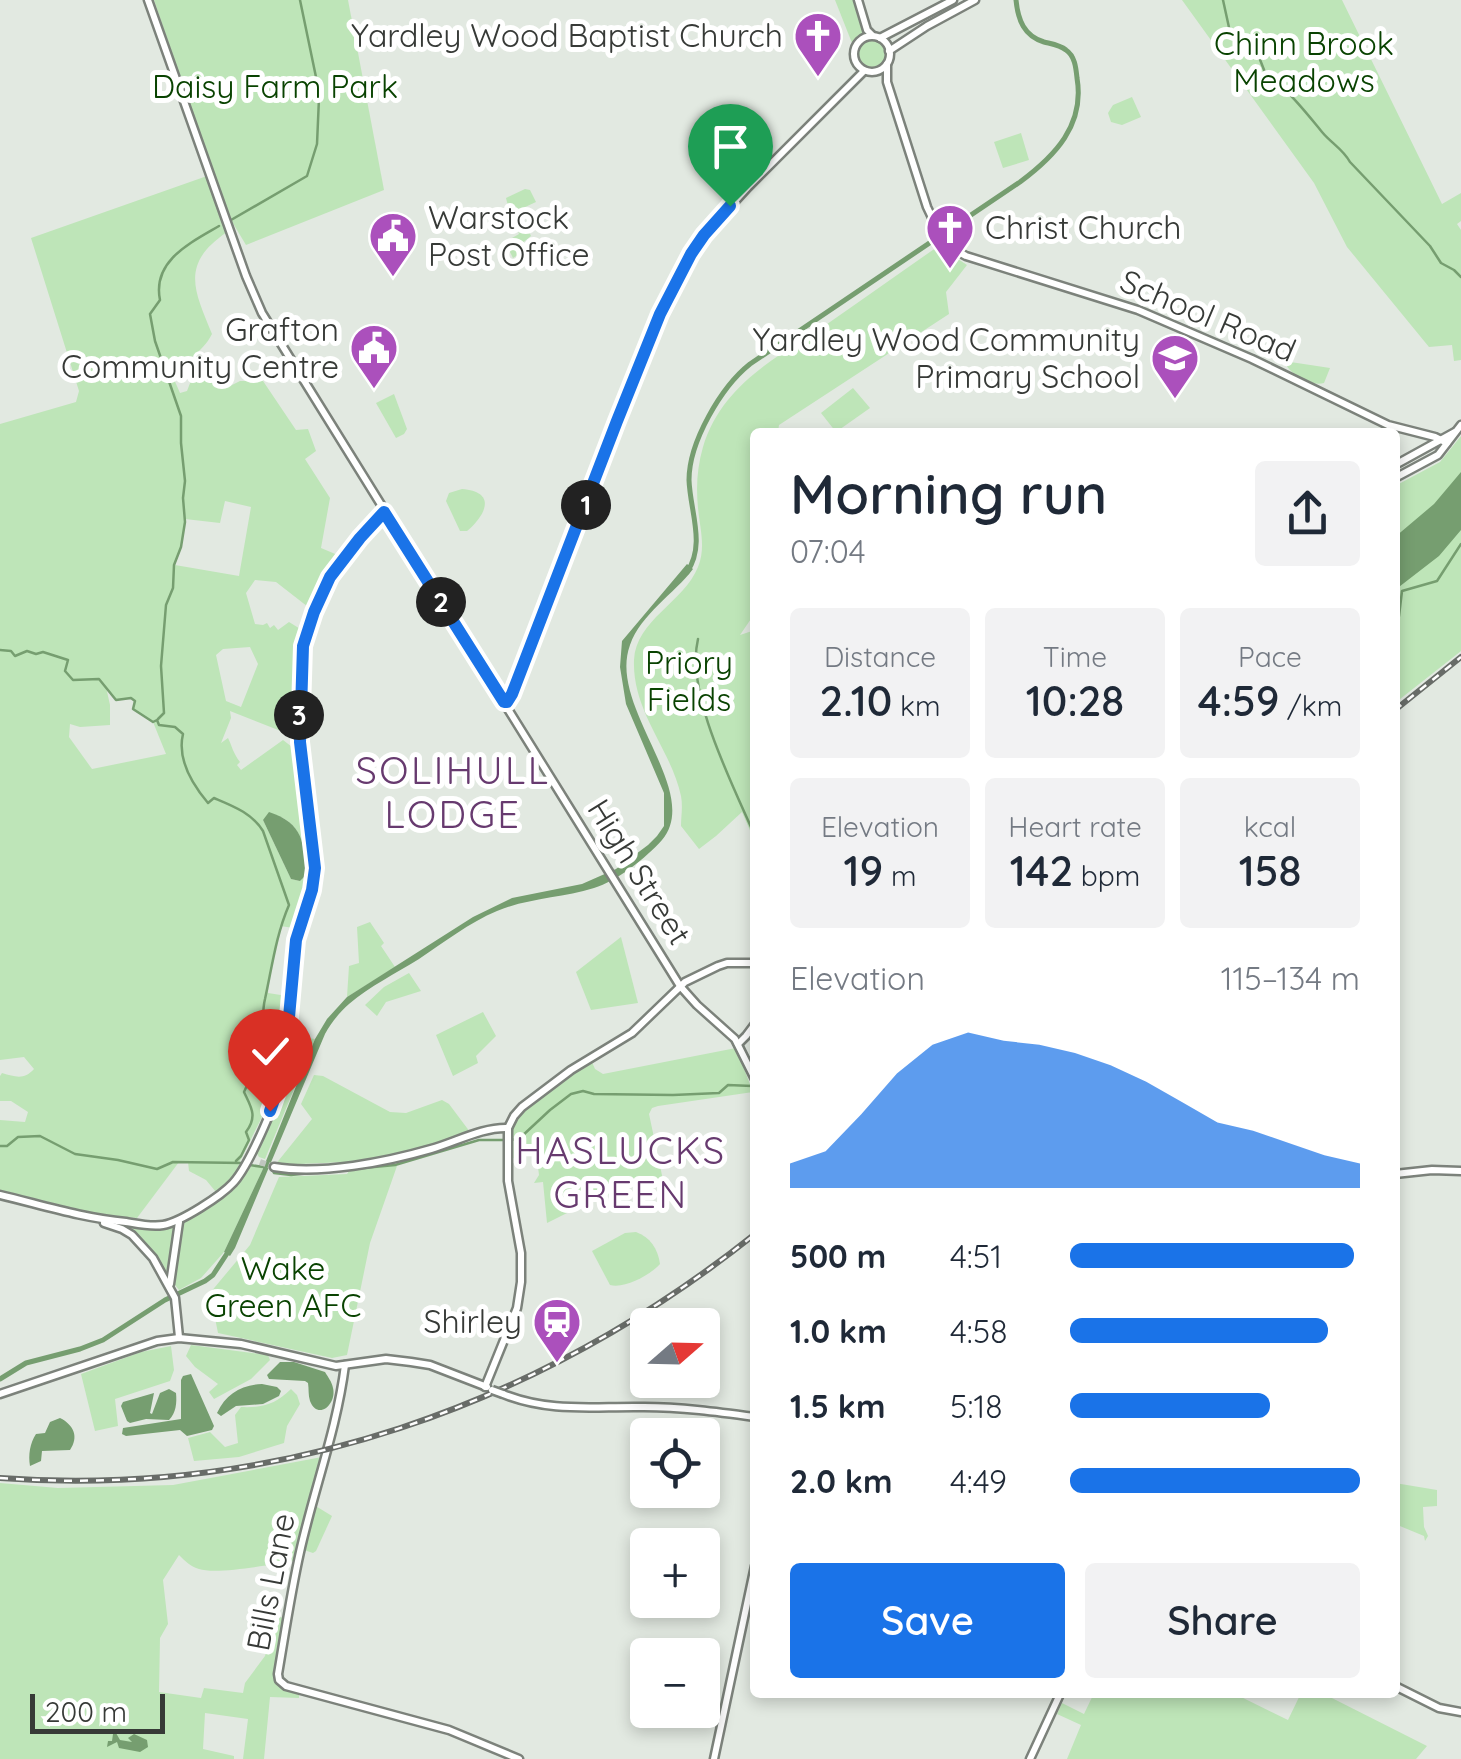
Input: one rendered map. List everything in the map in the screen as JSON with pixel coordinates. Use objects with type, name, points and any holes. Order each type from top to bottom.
[{"type":"street","name":"High Street","points":[[148,0],[246,276],[270,326],[680,986],[738,1044],[750,1069]]},
{"type":"street","points":[[858,0],[871,36],[885,42],[890,51],[887,64],[875,72]]},
{"type":"street","points":[[890,51],[974,0]]},
{"type":"street","points":[[504,702],[512,694],[660,314],[691,254],[724,213],[857,76],[861,68],[854,50],[871,36],[949,2],[952,14]]},
{"type":"street","name":"School Road","points":[[887,64],[887,82],[927,207],[954,249],[1138,310],[1398,428]]},
{"type":"street","points":[[861,68],[884,76],[887,82]]},
{"type":"street","name":"School Road","points":[[1400,428],[1444,441]]},
{"type":"street","points":[[1400,476],[1431,460],[1458,428]]},
{"type":"street","points":[[1400,463],[1444,441]]},
{"type":"street","points":[[89,1218],[153,1226],[179,1221],[232,1185],[254,1158],[284,1072],[296,940],[315,868],[300,742],[304,643],[330,577],[384,512]]},
{"type":"street","points":[[488,1388],[514,1315],[521,1282],[521,1252],[508,1181],[507,1147],[508,1132],[522,1107],[632,1032],[680,986],[727,963],[750,964]]},
{"type":"street","points":[[738,1044],[750,1031]]},
{"type":"street","points":[[274,1167],[376,1163],[492,1129],[508,1132]]},
{"type":"street","points":[[1400,1173],[1461,1171]]},
{"type":"street","points":[[0,1194],[122,1228],[152,1258],[172,1292]]},
{"type":"street","points":[[179,1221],[172,1292],[179,1338]]},
{"type":"street","points":[[0,1394],[156,1341],[179,1338],[241,1344],[322,1364],[386,1359],[411,1362],[449,1371],[524,1402],[556,1408],[648,1407],[750,1417]]},
{"type":"street","name":"Bills Lane","points":[[345,1365],[331,1443],[299,1554],[279,1680],[286,1686],[449,1730],[519,1759]]},
{"type":"street","points":[[714,1759],[750,1590]]},
{"type":"street","points":[[1400,1688],[1439,1708],[1461,1712]]},
{"type":"street","points":[[1030,1759],[1057,1698]]},
{"type":"green space","name":"Daisy Farm Park","points":[[154,0],[348,0],[384,190],[246,245],[219,191]]},
{"type":"green space","points":[[835,0],[855,0],[862,33],[852,43]]},
{"type":"green space","name":"Chinn Brook Meadows","points":[[1182,0],[1342,0],[1442,204],[1461,193],[1461,221],[1457,224],[1461,230],[1461,360],[1454,361],[1452,345],[1429,347],[1347,247],[1314,183]]},
{"type":"green space","points":[[872,39],[882,44],[887,54],[882,64],[872,69],[862,64],[857,54],[862,44]]},
{"type":"green space","points":[[1132,97],[1141,117],[1122,125],[1111,122],[1108,113],[1113,105]]},
{"type":"green space","points":[[1021,133],[1029,160],[1003,168],[994,142]]},
{"type":"green space","points":[[207,176],[227,232],[202,255],[195,278],[212,334],[173,377],[180,393],[187,391],[192,378],[205,368],[226,388],[240,381],[263,381],[296,430],[308,429],[316,451],[305,459],[330,498],[321,548],[340,556],[326,575],[312,610],[276,582],[255,580],[246,593],[255,624],[267,623],[278,630],[289,622],[302,630],[296,737],[230,711],[221,743],[228,738],[241,770],[283,740],[296,750],[311,874],[294,928],[280,926],[270,969],[268,993],[287,996],[282,1060],[275,1091],[237,1172],[228,1183],[216,1192],[206,1180],[189,1171],[188,1162],[179,1162],[137,1218],[100,1215],[0,1190],[0,1120],[25,1122],[28,1112],[11,1101],[0,1101],[0,1076],[23,1076],[34,1069],[24,1057],[0,1060],[0,424],[76,402],[79,391],[31,238]],"holes":[[[225,501],[251,507],[239,576],[175,565],[185,519],[220,523]],[[250,647],[258,664],[241,707],[226,701],[216,655],[223,649]],[[106,687],[116,700],[134,700],[133,709],[153,722],[166,754],[92,769],[69,737],[70,724],[110,725]],[[281,817],[299,834],[305,866],[300,881],[291,879],[263,820]]]},
{"type":"green space","points":[[530,190],[536,202],[510,214],[506,198]]},
{"type":"green space","points":[[524,225],[531,236],[520,245],[523,252],[513,258],[505,242],[519,234],[517,228]]},
{"type":"green space","name":"Priory Fields","points":[[943,243],[949,253],[967,265],[946,292],[949,314],[779,428],[750,428],[750,620],[740,635],[750,632],[750,830],[742,812],[699,849],[681,826],[681,796],[676,779],[639,697],[634,660],[637,646],[651,622],[682,591],[698,567],[702,545],[697,500],[699,462],[712,425],[754,374]]},
{"type":"green space","points":[[1284,361],[1330,368],[1324,383],[1313,383],[1295,375]]},
{"type":"green space","points":[[853,388],[870,408],[842,428],[833,428],[821,413]]},
{"type":"green space","points":[[394,394],[407,429],[396,438],[376,403]]},
{"type":"green space","points":[[1461,436],[1461,651],[1400,699],[1400,483],[1440,462]]},
{"type":"green space","points":[[462,489],[480,495],[485,506],[467,531],[460,531],[446,501],[449,493]]},
{"type":"green space","points":[[370,922],[395,967],[347,997],[349,966],[359,963],[357,927]]},
{"type":"green space","points":[[621,937],[638,1003],[591,1010],[576,972]]},
{"type":"green space","points":[[409,973],[421,991],[386,1002],[377,1016],[365,1005],[384,987]]},
{"type":"green space","points":[[483,1012],[496,1036],[476,1056],[478,1063],[453,1076],[436,1035]]},
{"type":"green space","points":[[293,1036],[315,1039],[265,1159],[256,1152],[286,1085]]},
{"type":"green space","points":[[736,1048],[750,1092],[652,1108],[649,1114],[663,1180],[603,1197],[547,1223],[543,1182],[534,1183],[539,1175],[536,1151],[511,1159],[511,1131],[522,1113],[591,1060],[603,1074]]},
{"type":"green space","points":[[314,1075],[323,1076],[390,1112],[406,1113],[442,1100],[470,1132],[370,1161],[275,1165],[312,1119],[301,1104]]},
{"type":"green space","points":[[250,1165],[263,1167],[262,1171],[224,1252],[201,1278],[179,1290],[175,1285],[182,1224],[236,1185]]},
{"type":"green space","name":"Wake Green AFC","points":[[395,1165],[370,1243],[347,1355],[332,1358],[218,1333],[210,1293],[250,1245],[279,1177],[347,1174]]},
{"type":"green space","points":[[127,1227],[174,1227],[167,1275],[152,1252]]},
{"type":"green space","points":[[636,1232],[652,1244],[660,1264],[637,1280],[610,1285],[592,1251],[625,1233]]},
{"type":"green space","points":[[191,1345],[268,1355],[270,1360],[251,1379],[214,1399],[209,1392],[218,1384],[186,1356]]},
{"type":"green space","points":[[171,1346],[174,1370],[170,1381],[115,1399],[118,1426],[95,1431],[81,1374],[141,1352]]},
{"type":"green space","points":[[291,1389],[300,1404],[287,1426],[284,1443],[239,1457],[194,1461],[188,1438],[210,1432],[225,1447],[238,1443],[235,1415],[241,1407],[269,1404]]},
{"type":"green space","points":[[322,1457],[294,1561],[207,1571],[193,1567],[179,1555],[163,1580],[168,1624],[160,1638],[159,1692],[201,1698],[204,1688],[243,1693],[245,1683],[265,1656],[279,1617],[285,1618],[274,1679],[281,1687],[299,1693],[299,1698],[270,1697],[264,1759],[243,1759],[248,1719],[205,1713],[203,1749],[234,1759],[0,1759],[0,1483],[58,1488],[173,1485]]},
{"type":"green space","points":[[1400,1484],[1437,1490],[1437,1506],[1423,1507],[1428,1536],[1425,1541],[1424,1536],[1400,1526]]},
{"type":"green space","points":[[314,1505],[332,1516],[313,1553],[304,1550]]},
{"type":"green space","points":[[1092,1698],[1243,1698],[1288,1720],[1299,1698],[1332,1698],[1427,1746],[1416,1759],[1067,1759],[1081,1725],[1057,1714],[1062,1703],[1084,1714]]},
{"type":"shaded area","points":[[1461,472],[1461,530],[1439,556],[1400,586],[1400,533],[1434,504]]},
{"type":"shaded area","points":[[687,564],[693,569],[635,634],[626,669],[631,695],[671,798],[671,820],[662,840],[631,868],[603,885],[509,907],[477,921],[345,1007],[325,1034],[235,1248],[230,1256],[224,1252],[262,1171],[315,1039],[347,997],[473,917],[512,898],[582,884],[616,869],[648,845],[664,826],[664,793],[626,704],[620,667],[622,641]]},
{"type":"shaded area","points":[[269,812],[289,822],[300,836],[305,876],[300,881],[291,879],[263,820]]},
{"type":"shaded area","points":[[280,1362],[294,1362],[325,1372],[333,1388],[330,1404],[322,1410],[313,1407],[305,1381],[269,1379],[267,1375]]},
{"type":"shaded area","points":[[191,1374],[214,1426],[212,1430],[187,1436],[180,1430],[122,1434],[123,1428],[181,1419],[181,1380]]},
{"type":"shaded area","points":[[262,1384],[277,1387],[281,1391],[279,1396],[263,1404],[236,1406],[221,1416],[217,1413],[235,1392]]},
{"type":"shaded area","points":[[169,1389],[176,1393],[176,1400],[169,1420],[127,1421],[123,1402],[154,1393],[152,1414],[160,1393]]},
{"type":"shaded area","points":[[60,1418],[74,1432],[70,1450],[42,1451],[41,1461],[30,1466],[30,1449],[36,1434],[45,1433],[50,1422]]},
{"type":"shaded area","points":[[116,1733],[120,1740],[132,1742],[128,1738],[134,1734],[147,1740],[148,1747],[140,1752],[119,1748],[117,1742],[107,1747]]},
{"type":"waterway","points":[[300,0],[316,77]]},
{"type":"waterway","points":[[687,572],[693,562],[696,539],[690,465],[709,416],[728,386],[750,364],[1020,182],[1065,138],[1078,95],[1074,62],[1064,48],[1037,39],[1027,31],[1016,0]]},
{"type":"waterway","points":[[1223,0],[1230,32],[1244,49],[1259,57],[1266,75],[1273,75],[1430,246],[1441,263],[1461,277]]},
{"type":"waterway","points":[[231,220],[307,176],[317,144],[319,98]]},
{"type":"waterway","points":[[158,719],[164,713],[161,666],[166,605],[173,588],[174,565],[185,522],[185,481],[181,416],[155,341],[150,314],[160,300],[159,286],[168,264],[185,247],[219,226]]},
{"type":"waterway","points":[[1400,608],[1402,591],[1437,581],[1461,544]]},
{"type":"waterway","points":[[698,639],[698,685],[705,712],[750,825]]},
{"type":"waterway","points":[[0,650],[11,651],[15,656],[27,651],[43,652],[68,660],[65,671],[73,680],[99,679],[116,700],[131,698],[135,701],[133,709],[153,722],[157,720],[159,725],[175,727],[183,734],[182,753],[187,771],[208,803],[214,798],[235,807],[263,831],[289,905],[272,963],[262,1033],[253,1052],[256,1066],[244,1092],[252,1112],[246,1132],[249,1140],[236,1161]]},
{"type":"waterway","points":[[273,1171],[291,1175],[395,1165],[479,1140],[512,1140],[521,1137],[571,1094],[583,1091],[673,1095],[719,1093],[728,1085],[750,1086]]},
{"type":"waterway","points":[[0,1146],[7,1146],[18,1137],[40,1136],[75,1154],[157,1169],[173,1162],[243,1163]]},
{"type":"waterway","points":[[250,1165],[263,1167]]},
{"type":"waterway","points":[[0,1379],[26,1363],[103,1340],[165,1300],[205,1281],[228,1252]]},
{"type":"tunnel","points":[[260,1162],[274,1167]]},
{"type":"railway","points":[[1400,706],[1461,657]]},
{"type":"railway","points":[[0,1478],[103,1480],[204,1472],[304,1455],[400,1428],[494,1392],[585,1348],[672,1295],[750,1238]]},
{"type":"place","name":"Yardley Wood Baptist Church","points":[[818,78]]},
{"type":"place","name":"Christ Church","points":[[950,270]]},
{"type":"place","name":"Warstock Post Office","points":[[393,278]]},
{"type":"place","name":"Grafton Community Centre","points":[[374,390]]},
{"type":"place","name":"Yardley Wood Community Primary School","points":[[1175,400]]},
{"type":"place","name":"Shirley","points":[[557,1364]]},
{"type":"district","name":"SOLIHULL LODGE","points":[[453,793]]},
{"type":"district","name":"HASLUCKS GREEN","points":[[621,1173]]},
{"type":"route","points":[[270,1111],[288,1051],[296,940],[315,868],[300,742],[303,646],[330,577],[384,512],[507,702],[660,314],[691,254],[730,206]]}]
